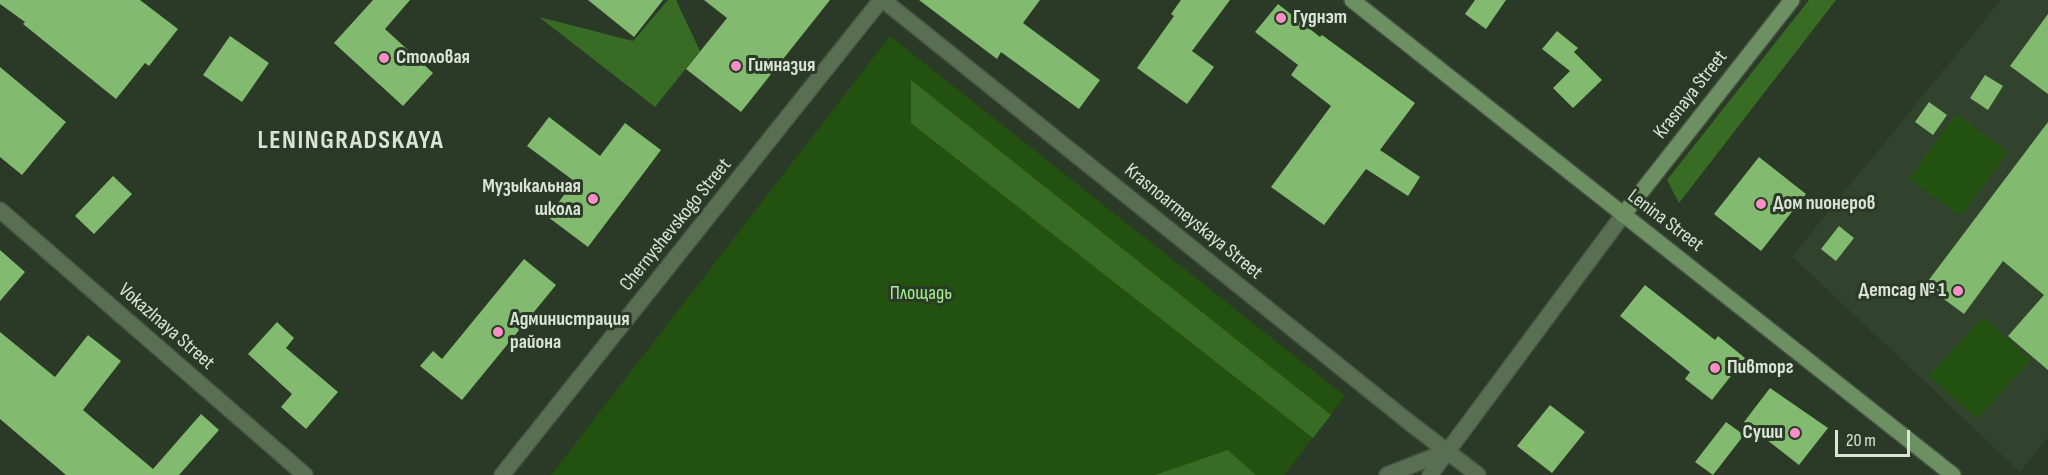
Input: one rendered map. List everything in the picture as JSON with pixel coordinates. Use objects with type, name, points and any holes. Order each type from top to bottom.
[{"type":"street","name":"Krasnoarmeyskaya Street","points":[[882,0],[1478,475]]},
{"type":"street","name":"Chernyshevskogo Street","points":[[502,475],[882,0]]},
{"type":"street","name":"Lenina Street","points":[[1352,0],[1953,475]]},
{"type":"street","name":"Krasnaya Street","points":[[1623,215],[1792,0]]},
{"type":"street","name":"Vokazlnaya Street","points":[[0,210],[305,475]]},
{"type":"street","points":[[1430,475],[1623,215]]},
{"type":"street","points":[[1387,475],[1448,451]]},
{"type":"shaded area","points":[[2001,0],[2048,0],[2048,437],[2020,472],[1792,256]]},
{"type":"green space","points":[[668,0],[676,0],[700,51],[655,107],[539,17],[633,41]]},
{"type":"green space","points":[[1809,0],[1836,0],[1679,203],[1667,180]]},
{"type":"green space","name":"Площадь","points":[[890,36],[1345,396],[1284,475],[551,475]]},
{"type":"green space","points":[[911,80],[1331,415],[1313,438],[911,123]]},
{"type":"green space","points":[[1956,114],[2008,152],[1961,216],[1909,179]]},
{"type":"green space","points":[[1983,317],[2031,360],[1977,419],[1929,376]]},
{"type":"green space","points":[[1228,450],[1256,475],[1155,475]]},
{"type":"building","points":[[0,0],[140,0],[178,29],[149,66],[145,63],[116,99],[23,24],[25,22],[0,4]]},
{"type":"building","name":"Столовая","points":[[373,0],[410,0],[385,29],[433,73],[403,106],[334,43]]},
{"type":"building","points":[[588,0],[663,0],[634,37]]},
{"type":"building","name":"Гимназия","points":[[704,0],[830,0],[741,112],[686,69],[727,18]]},
{"type":"building","points":[[919,0],[1040,0],[1023,23],[1100,80],[1079,109],[1001,52],[997,59]]},
{"type":"building","points":[[1181,0],[1230,0],[1192,51],[1214,67],[1187,104],[1137,68],[1174,16],[1171,14]]},
{"type":"building","points":[[1475,0],[1506,0],[1486,29],[1465,14]]},
{"type":"building","points":[[1278,4],[1320,37],[1322,35],[1415,103],[1380,150],[1420,177],[1408,196],[1366,169],[1324,225],[1271,187],[1331,106],[1291,75],[1298,65],[1255,32]]},
{"type":"building","points":[[2048,14],[2048,94],[2010,66]]},
{"type":"building","points":[[1557,31],[1578,48],[1574,52],[1602,80],[1573,108],[1553,88],[1570,71],[1542,49]]},
{"type":"building","points":[[230,36],[269,63],[242,102],[203,75]]},
{"type":"building","points":[[0,67],[66,122],[22,175],[0,157]]},
{"type":"building","points":[[1985,75],[2003,86],[1988,110],[1970,98]]},
{"type":"building","points":[[1929,102],[1947,115],[1933,135],[1915,122]]},
{"type":"building","name":"Музыкальная школа","points":[[549,117],[600,156],[625,123],[661,150],[588,247],[548,217],[574,181],[527,146]]},
{"type":"building","points":[[2048,122],[2048,370],[2008,336],[2044,295],[2003,261],[1964,314],[1925,285]]},
{"type":"building","name":"Дом пионеров","points":[[1759,157],[1806,194],[1761,251],[1714,214]]},
{"type":"building","points":[[113,176],[132,194],[94,234],[75,216]]},
{"type":"building","points":[[1839,226],[1854,238],[1836,261],[1821,249]]},
{"type":"building","points":[[0,250],[25,272],[0,301]]},
{"type":"building","points":[[524,259],[556,285],[462,400],[420,366],[433,351],[442,359]]},
{"type":"building","points":[[1645,285],[1715,340],[1718,336],[1745,358],[1712,400],[1685,379],[1690,372],[1620,316]]},
{"type":"building","points":[[277,322],[294,338],[286,348],[338,392],[306,429],[281,407],[292,394],[248,354]]},
{"type":"building","points":[[0,332],[55,377],[88,335],[121,361],[83,410],[153,469],[201,414],[219,430],[179,475],[66,475],[0,419]]},
{"type":"building","name":"Суши","points":[[1770,388],[1828,428],[1799,465],[1744,422]]},
{"type":"building","points":[[1550,405],[1585,432],[1552,473],[1517,446]]},
{"type":"building","points":[[1726,422],[1744,435],[1713,475],[1695,462]]},
{"type":"place","name":"Гуднэт","points":[[1281,18]]},
{"type":"place","name":"Столовая","points":[[384,58]]},
{"type":"place","name":"Гимназия","points":[[736,66]]},
{"type":"place","name":"Музыкальная школа","points":[[593,199]]},
{"type":"place","name":"Дом пионеров","points":[[1761,204]]},
{"type":"place","name":"Детсад № 1","points":[[1958,291]]},
{"type":"place","name":"Администрация района","points":[[498,332]]},
{"type":"place","name":"Пивторг","points":[[1715,368]]},
{"type":"place","name":"Суши","points":[[1795,433]]},
{"type":"district","name":"LENINGRADSKAYA","points":[[351,141]]}]
